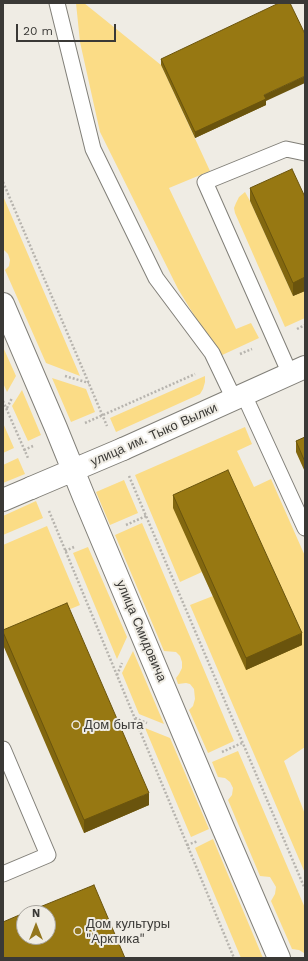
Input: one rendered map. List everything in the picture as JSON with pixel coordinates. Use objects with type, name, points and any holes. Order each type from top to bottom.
[{"type":"street","name":"улица Смидовича","points":[[3,304],[279,958]]},
{"type":"street","name":"улица им. Тыко Вылки","points":[[3,500],[121,450],[297,371]]},
{"type":"lane","points":[[57,3],[93,149],[156,278],[212,353],[217,364],[239,397],[305,528]]},
{"type":"lane","points":[[297,371],[274,339],[205,182],[286,149],[305,153]]},
{"type":"lane","points":[[3,749],[48,855],[3,874]]},
{"type":"path","points":[[3,182],[103,415],[121,450],[305,889]]},
{"type":"path","points":[[24,450],[305,325]]},
{"type":"path","points":[[3,401],[24,450],[35,487],[234,958]]},
{"type":"shaded area","points":[[76,3],[84,3],[161,65],[210,171],[169,188],[236,329],[251,323],[259,338],[220,356],[215,344],[202,328],[178,289],[100,132],[80,42]]},
{"type":"shaded area","points":[[245,192],[293,296],[305,291],[305,318],[285,327],[235,213],[234,208],[236,203],[239,197]]},
{"type":"shaded area","points":[[3,196],[80,376],[46,363],[5,270],[9,266],[10,260],[8,254],[3,249]]},
{"type":"shaded area","points":[[3,347],[16,376],[7,392],[3,383]]},
{"type":"shaded area","points":[[205,376],[205,382],[200,394],[116,432],[110,418]]},
{"type":"shaded area","points":[[52,378],[86,389],[95,412],[71,422]]},
{"type":"shaded area","points":[[22,390],[41,435],[28,441],[12,406]]},
{"type":"shaded area","points":[[3,423],[14,448],[3,453]]},
{"type":"shaded area","points":[[245,427],[252,444],[237,451],[254,487],[271,479],[305,556],[305,747],[284,761],[305,814],[305,873],[190,605],[213,596],[173,508],[202,572],[180,582],[135,475]]},
{"type":"shaded area","points":[[18,458],[25,474],[3,483],[3,465]]},
{"type":"shaded area","points":[[124,480],[138,513],[110,525],[96,492]]},
{"type":"shaded area","points":[[36,501],[43,518],[3,535],[3,516]]},
{"type":"shaded area","points":[[142,523],[234,741],[208,753],[189,710],[193,706],[195,699],[194,689],[190,684],[178,684],[176,678],[182,668],[180,656],[176,652],[164,651],[115,535]]},
{"type":"shaded area","points":[[47,526],[80,605],[42,621],[3,642],[3,545]]},
{"type":"shaded area","points":[[88,547],[127,637],[117,659],[73,553]]},
{"type":"shaded area","points":[[133,651],[164,724],[139,714],[122,673]]},
{"type":"shaded area","points":[[145,728],[170,738],[209,829],[191,837]]},
{"type":"shaded area","points":[[238,751],[305,908],[305,954],[299,950],[292,949],[271,901],[275,894],[276,887],[270,877],[260,876],[228,800],[232,795],[233,788],[230,782],[225,778],[218,777],[212,762]]},
{"type":"shaded area","points":[[213,839],[263,958],[241,958],[195,848]]},
{"type":"building","points":[[279,3],[290,3],[305,34],[305,76],[264,95],[266,99],[195,132],[161,59]]},
{"type":"building","points":[[292,169],[305,197],[305,277],[293,283],[250,188]]},
{"type":"building","points":[[305,437],[305,462],[296,441]]},
{"type":"building","points":[[228,470],[302,633],[246,658],[173,495]]},
{"type":"building","name":"Дом быта","points":[[67,603],[149,793],[84,820],[3,632],[3,630]]},
{"type":"building","name":"Дом культуры \"Арктика\"","points":[[94,885],[125,958],[3,958],[3,922],[16,916],[16,945],[56,945],[56,905],[45,905]]},
{"type":"place","name":"Дом быта","points":[[76,725]]},
{"type":"place","name":"Дом культуры \"Арктика\"","points":[[78,931]]}]
